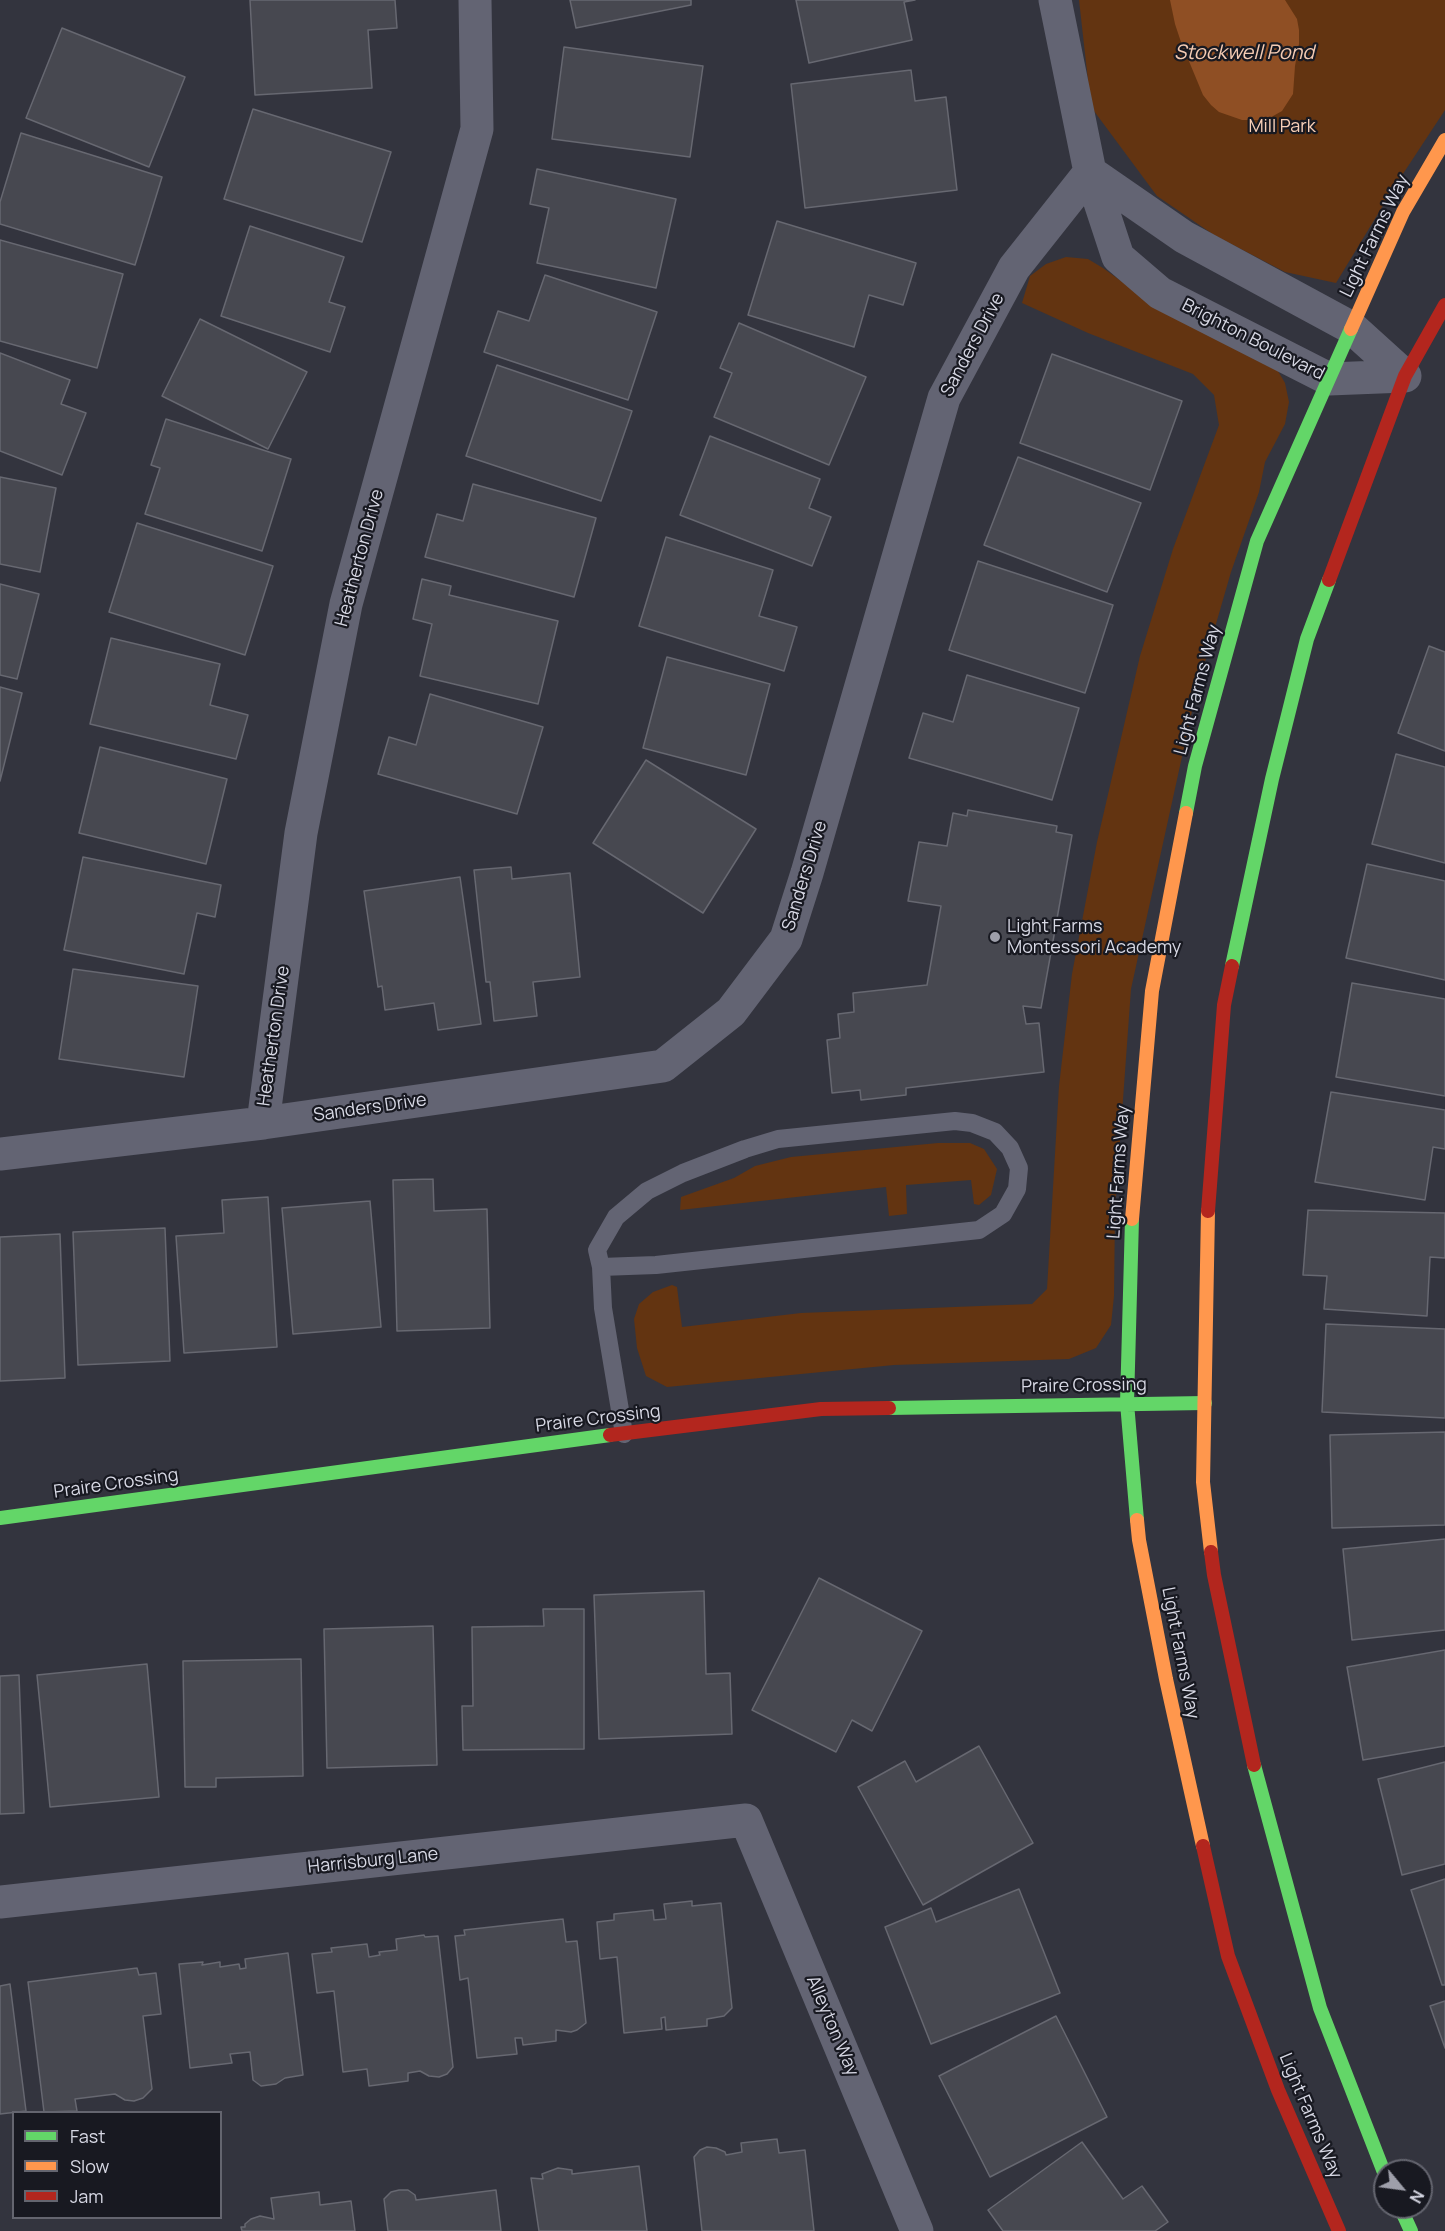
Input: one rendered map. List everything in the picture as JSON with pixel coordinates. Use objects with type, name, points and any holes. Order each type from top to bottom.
[{"type":"street","name":"Heatherton Drive","points":[[263,1123],[301,833],[346,604],[477,129],[475,0]]},
{"type":"street","name":"Brighton Boulevard","points":[[1055,0],[1090,172],[1118,257],[1160,293],[1329,380],[1405,376]]},
{"type":"street","name":"Light Farms Way","points":[[1339,2231],[1278,2090],[1228,1956],[1166,1679],[1139,1540],[1127,1403],[1132,1209],[1152,991],[1193,777],[1257,541],[1403,212],[1445,140]]},
{"type":"street","name":"Sanders Drive","points":[[0,1154],[263,1123],[663,1066],[731,1012],[786,939],[811,862],[944,398],[1014,268],[1090,172]]},
{"type":"street","points":[[1090,172],[1184,237],[1352,328],[1405,376]]},
{"type":"street","points":[[1379,2159],[1320,2008],[1250,1749],[1214,1575],[1203,1482],[1208,1207],[1224,1005],[1272,779],[1307,639],[1405,376],[1445,305]]},
{"type":"street","name":"Praire Crossing","points":[[0,1518],[821,1409],[1204,1403]]},
{"type":"street","name":"Harrisburg Lane","points":[[0,1902],[746,1820]]},
{"type":"street","name":"Alleyton Way","points":[[746,1820],[917,2231]]},
{"type":"lane","points":[[601,1267],[656,1265],[979,1230],[1003,1214],[1017,1189],[1019,1168],[1010,1148],[995,1132],[972,1123],[933,1123],[778,1139],[683,1173],[647,1191],[616,1217],[597,1250],[601,1267],[603,1308],[624,1434]]},
{"type":"green space","name":"Mill Park","points":[[1079,0],[1445,0],[1445,110],[1393,189],[1336,283],[1285,272],[1214,235],[1157,196],[1091,107]]},
{"type":"green space","points":[[1066,257],[1088,259],[1161,310],[1275,366],[1285,383],[1289,402],[1285,424],[1265,462],[1259,492],[1231,572],[1196,693],[1131,989],[1115,1210],[1114,1296],[1111,1325],[1096,1348],[1069,1359],[894,1365],[667,1387],[646,1376],[637,1348],[634,1319],[639,1304],[653,1292],[672,1285],[677,1287],[682,1327],[801,1313],[1032,1304],[1047,1289],[1059,1086],[1072,974],[1097,842],[1140,656],[1173,549],[1219,425],[1214,395],[1193,374],[1088,333],[1022,303],[1030,276],[1046,264]]},
{"type":"green space","points":[[938,1143],[970,1143],[984,1149],[997,1169],[991,1195],[979,1205],[974,1204],[971,1180],[906,1185],[907,1214],[889,1216],[886,1187],[680,1210],[681,1197],[734,1178],[755,1166],[791,1157]]},
{"type":"water","name":"Stockwell Pond","points":[[1170,0],[1285,0],[1297,19],[1299,44],[1293,94],[1282,111],[1266,120],[1242,120],[1219,112],[1211,105],[1203,95],[1181,42]]},
{"type":"building","points":[[250,0],[395,0],[397,28],[368,30],[372,88],[255,95]]},
{"type":"building","points":[[570,0],[691,0],[691,5],[576,28]]},
{"type":"building","points":[[796,0],[915,0],[904,2],[912,40],[809,63]]},
{"type":"building","points":[[62,28],[185,77],[149,167],[26,118]]},
{"type":"building","points":[[564,47],[703,66],[690,157],[552,139]]},
{"type":"building","points":[[911,70],[915,101],[946,97],[957,190],[805,208],[791,84]]},
{"type":"building","points":[[253,109],[391,152],[362,242],[224,199]]},
{"type":"building","points":[[21,133],[162,177],[135,265],[0,224],[0,202]]},
{"type":"building","points":[[537,169],[676,199],[656,288],[537,263],[549,208],[530,204]]},
{"type":"building","points":[[777,221],[916,263],[903,305],[869,295],[854,347],[748,315]]},
{"type":"building","points":[[250,226],[344,257],[329,302],[345,307],[330,352],[221,316]]},
{"type":"building","points":[[0,240],[123,274],[97,368],[0,341]]},
{"type":"building","points":[[545,275],[657,312],[628,400],[484,352],[498,311],[529,321]]},
{"type":"building","points":[[200,319],[307,372],[268,449],[162,396]]},
{"type":"building","points":[[739,323],[866,377],[829,465],[714,417],[732,373],[720,368]]},
{"type":"building","points":[[0,353],[70,380],[61,404],[86,413],[62,475],[0,451]]},
{"type":"building","points":[[1052,354],[1182,401],[1150,490],[1020,443]]},
{"type":"building","points":[[497,365],[632,411],[601,501],[466,456]]},
{"type":"building","points":[[166,419],[291,459],[262,551],[145,514],[160,468],[151,465]]},
{"type":"building","points":[[710,436],[820,479],[809,508],[831,517],[812,566],[680,515]]},
{"type":"building","points":[[1018,457],[1141,503],[1107,592],[984,545]]},
{"type":"building","points":[[0,477],[56,488],[40,572],[0,564]]},
{"type":"building","points":[[473,484],[596,518],[574,597],[425,557],[437,514],[463,521]]},
{"type":"building","points":[[137,523],[273,566],[245,655],[109,612]]},
{"type":"building","points":[[666,537],[773,570],[759,616],[797,627],[784,671],[639,626]]},
{"type":"building","points":[[978,561],[1113,605],[1085,693],[949,650]]},
{"type":"building","points":[[422,579],[451,586],[449,595],[558,621],[538,704],[420,676],[432,624],[413,619]]},
{"type":"building","points":[[0,584],[39,594],[17,679],[0,675]]},
{"type":"building","points":[[111,638],[220,664],[210,705],[248,715],[236,759],[90,724]]},
{"type":"building","points":[[1429,646],[1445,652],[1445,751],[1398,733]]},
{"type":"building","points":[[667,657],[770,684],[746,775],[643,748]]},
{"type":"building","points":[[967,675],[1079,708],[1052,800],[909,758],[923,713],[953,722]]},
{"type":"building","points":[[0,687],[22,693],[0,781]]},
{"type":"building","points":[[430,694],[543,727],[517,814],[378,774],[389,737],[416,745]]},
{"type":"building","points":[[100,747],[227,779],[206,864],[79,833]]},
{"type":"building","points":[[1396,754],[1445,767],[1445,863],[1372,844]]},
{"type":"building","points":[[646,760],[756,829],[703,913],[593,843]]},
{"type":"building","name":"Light Farms Montessori Academy","points":[[968,810],[1057,826],[1056,832],[1072,835],[1041,1008],[1023,1006],[1026,1024],[1039,1023],[1044,1072],[906,1088],[906,1095],[861,1100],[860,1090],[832,1093],[827,1040],[840,1038],[838,1014],[854,1012],[853,993],[927,985],[941,906],[908,901],[919,842],[947,846],[953,813],[967,816]]},
{"type":"building","points":[[83,857],[221,885],[215,917],[197,913],[184,974],[64,950]]},
{"type":"building","points":[[1367,864],[1445,881],[1445,980],[1346,958]]},
{"type":"building","points":[[511,867],[512,879],[570,873],[580,977],[533,982],[537,1016],[494,1021],[490,982],[486,982],[474,870]]},
{"type":"building","points":[[460,877],[481,1024],[438,1030],[434,1003],[385,1010],[382,986],[378,987],[364,891]]},
{"type":"building","points":[[73,969],[198,986],[184,1077],[59,1059]]},
{"type":"building","points":[[1352,983],[1445,999],[1445,1096],[1336,1077]]},
{"type":"building","points":[[1331,1092],[1445,1110],[1445,1149],[1433,1147],[1425,1200],[1315,1182]]},
{"type":"building","points":[[433,1179],[434,1211],[487,1209],[490,1328],[397,1331],[393,1180]]},
{"type":"building","points":[[268,1197],[277,1347],[184,1353],[176,1236],[224,1233],[222,1200]]},
{"type":"building","points":[[370,1201],[381,1327],[293,1334],[282,1208]]},
{"type":"building","points":[[1308,1210],[1445,1213],[1445,1258],[1430,1257],[1427,1316],[1324,1309],[1327,1276],[1303,1275]]},
{"type":"building","points":[[165,1228],[170,1361],[78,1365],[73,1232]]},
{"type":"building","points":[[60,1234],[65,1378],[0,1381],[0,1237]]},
{"type":"building","points":[[1326,1324],[1445,1329],[1445,1418],[1322,1412]]},
{"type":"building","points":[[1445,1432],[1445,1525],[1332,1528],[1330,1435]]},
{"type":"building","points":[[1445,1539],[1445,1630],[1352,1640],[1343,1549]]},
{"type":"building","points":[[819,1578],[922,1631],[872,1731],[852,1720],[836,1752],[752,1710]]},
{"type":"building","points":[[704,1591],[706,1674],[730,1673],[732,1734],[599,1739],[594,1595]]},
{"type":"building","points":[[543,1609],[584,1609],[584,1749],[463,1750],[462,1706],[473,1706],[472,1627],[544,1626]]},
{"type":"building","points":[[433,1626],[437,1765],[327,1768],[324,1629]]},
{"type":"building","points":[[1445,1650],[1445,1746],[1363,1760],[1347,1667]]},
{"type":"building","points":[[301,1659],[303,1776],[216,1778],[216,1787],[185,1787],[183,1661]]},
{"type":"building","points":[[147,1664],[159,1797],[50,1807],[37,1675]]},
{"type":"building","points":[[19,1675],[24,1813],[0,1814],[0,1676]]},
{"type":"building","points":[[979,1746],[1033,1843],[923,1905],[858,1787],[905,1761],[916,1782]]},
{"type":"building","points":[[1445,1762],[1445,1864],[1402,1875],[1378,1779]]},
{"type":"building","points":[[1445,1879],[1445,1985],[1442,1985],[1411,1890]]},
{"type":"building","points":[[1019,1889],[1060,1993],[931,2044],[885,1927],[931,1908],[936,1922]]},
{"type":"building","points":[[692,1901],[692,1906],[721,1903],[732,2008],[724,2016],[707,2019],[707,2026],[666,2030],[665,2017],[661,2018],[662,2029],[624,2033],[617,1957],[600,1959],[597,1922],[614,1920],[614,1914],[653,1910],[654,1920],[666,1919],[664,1904]]},
{"type":"building","points":[[563,1919],[566,1942],[577,1941],[586,2023],[571,2032],[556,2030],[556,2041],[523,2045],[522,2038],[515,2038],[517,2054],[477,2058],[468,1978],[460,1980],[455,1936],[465,1935],[464,1930]]},
{"type":"building","points":[[424,1935],[425,1937],[438,1936],[453,2067],[447,2074],[439,2077],[429,2076],[420,2071],[408,2073],[408,2081],[369,2086],[367,2069],[343,2072],[334,1991],[317,1993],[312,1954],[332,1952],[331,1948],[367,1944],[369,1957],[380,1955],[379,1952],[397,1950],[396,1939]]},
{"type":"building","points":[[288,1953],[303,2075],[285,2078],[276,2084],[261,2086],[253,2080],[250,2052],[230,2054],[232,2063],[190,2068],[179,1964],[203,1962],[202,1965],[220,1962],[220,1967],[239,1964],[240,1969],[246,1968],[245,1959]]},
{"type":"building","points":[[137,1968],[139,1975],[156,1973],[161,2014],[143,2016],[152,2089],[143,2098],[134,2101],[125,2100],[115,2094],[75,2099],[77,2111],[44,2111],[28,1982]]},
{"type":"building","points":[[10,1984],[26,2111],[0,2114],[0,1986]]},
{"type":"building","points":[[1445,2001],[1445,2048],[1430,2006]]},
{"type":"building","points":[[1056,2016],[1107,2117],[990,2177],[939,2076]]},
{"type":"building","points":[[777,2139],[779,2153],[805,2150],[814,2231],[702,2231],[694,2157],[700,2150],[707,2147],[716,2148],[725,2152],[726,2155],[742,2152],[741,2143]]},
{"type":"building","points":[[1082,2142],[1123,2199],[1142,2186],[1168,2222],[1155,2231],[1003,2231],[988,2210]]},
{"type":"building","points":[[639,2166],[647,2231],[539,2231],[531,2178],[543,2179],[542,2174],[558,2168],[572,2170],[572,2174]]},
{"type":"building","points":[[408,2190],[415,2195],[416,2200],[496,2190],[501,2231],[388,2231],[384,2199],[391,2192]]},
{"type":"building","points":[[319,2192],[320,2205],[351,2201],[355,2231],[242,2231],[241,2227],[245,2227],[251,2219],[260,2216],[274,2219],[271,2198]]},
{"type":"traffic: fast","points":[[1186,813],[1195,766],[1257,541],[1351,329]]},
{"type":"traffic: fast","points":[[1232,966],[1272,779],[1307,639],[1329,580]]},
{"type":"traffic: fast","points":[[1132,1219],[1127,1403],[1137,1520]]},
{"type":"traffic: fast","points":[[889,1408],[1205,1403]]},
{"type":"traffic: fast","points":[[0,1518],[610,1435]]},
{"type":"traffic: fast","points":[[1254,1765],[1320,2008],[1379,2159]]},
{"type":"traffic: fast","points":[[1406,2219],[1411,2231]]},
{"type":"traffic: slow","points":[[1351,329],[1403,212],[1445,140]]},
{"type":"traffic: slow","points":[[1132,1219],[1152,991],[1186,813]]},
{"type":"traffic: slow","points":[[1208,1211],[1203,1482],[1211,1552]]},
{"type":"traffic: slow","points":[[1137,1520],[1166,1679],[1203,1846]]},
{"type":"traffic: jam","points":[[1329,580],[1405,376],[1445,305]]},
{"type":"traffic: jam","points":[[1208,1211],[1224,1005],[1232,966]]},
{"type":"traffic: jam","points":[[610,1435],[821,1409],[889,1408]]},
{"type":"traffic: jam","points":[[1211,1552],[1254,1765]]},
{"type":"traffic: jam","points":[[1203,1846],[1228,1956],[1278,2090],[1339,2231]]},
{"type":"place","name":"Light Farms Montessori Academy","points":[[995,937]]}]
